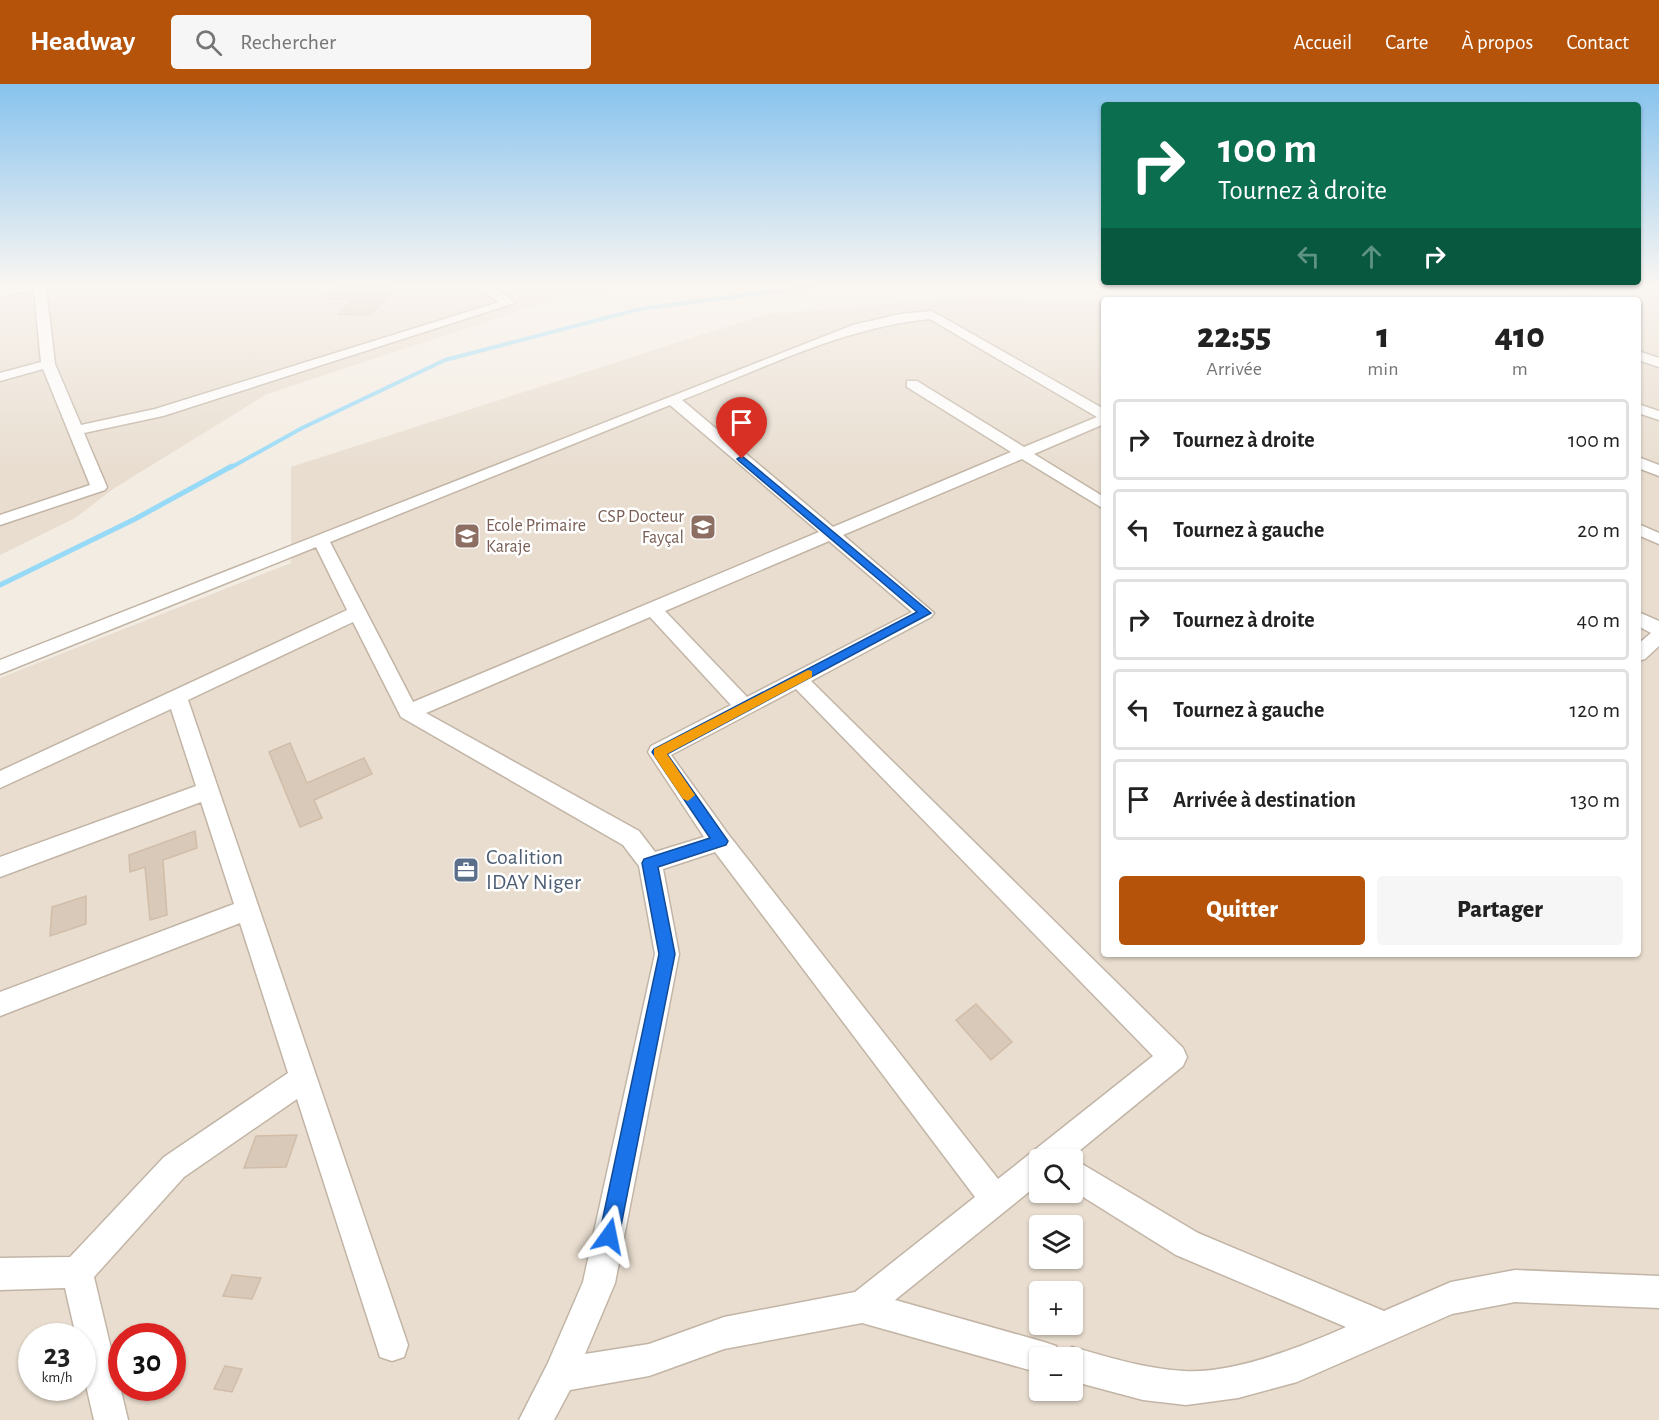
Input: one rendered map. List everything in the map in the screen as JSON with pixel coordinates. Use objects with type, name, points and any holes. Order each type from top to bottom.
[{"type":"street","points":[[0,520],[99,487],[48,364],[47,346]]},
{"type":"street","points":[[75,431],[158,413],[371,346]]},
{"type":"street","points":[[0,667],[809,346]]},
{"type":"street","points":[[986,346],[1101,413]]},
{"type":"street","points":[[1641,356],[1659,363]]},
{"type":"street","points":[[0,377],[48,364]]},
{"type":"street","points":[[912,384],[1101,502]]},
{"type":"street","points":[[672,399],[925,613],[658,752],[720,841],[996,1200]]},
{"type":"street","points":[[408,712],[1101,420]]},
{"type":"street","points":[[1641,463],[1659,471]]},
{"type":"street","points":[[1641,530],[1659,539]]},
{"type":"street","points":[[320,539],[408,712],[632,838],[650,863],[667,954],[599,1283],[560,1375],[536,1420]]},
{"type":"street","points":[[653,609],[745,707]]},
{"type":"street","points":[[0,780],[359,612]]},
{"type":"street","points":[[1641,620],[1659,629]]},
{"type":"street","points":[[1641,651],[1659,636]]},
{"type":"street","points":[[798,679],[1173,1057],[1067,1149]]},
{"type":"street","points":[[177,697],[392,1345]]},
{"type":"street","points":[[0,867],[208,790]]},
{"type":"street","points":[[650,863],[720,841]]},
{"type":"street","points":[[0,1004],[247,909]]},
{"type":"street","points":[[0,1274],[77,1272],[174,1167],[304,1078]]},
{"type":"street","points":[[862,1307],[996,1200],[1029,1178]]},
{"type":"street","points":[[1083,1182],[1187,1244],[1382,1326]]},
{"type":"street","points":[[77,1272],[111,1420]]},
{"type":"street","points":[[1083,1367],[1143,1383],[1186,1388],[1267,1375],[1297,1365],[1382,1326],[1451,1298],[1492,1289],[1515,1286],[1659,1292]]},
{"type":"street","points":[[560,1375],[649,1360],[724,1333],[862,1307],[1029,1354]]},
{"type":"shaded area","points":[[0,346],[412,346],[267,394],[113,489],[75,518],[0,555]]},
{"type":"shaded area","points":[[666,346],[1101,346],[1101,957],[1641,957],[1641,346],[1659,346],[1659,1420],[0,1420],[0,678],[291,563],[291,467]]},
{"type":"building","points":[[290,743],[307,783],[364,758],[372,774],[314,800],[322,818],[300,827],[269,752]]},
{"type":"building","points":[[195,831],[197,848],[163,860],[167,915],[150,920],[145,867],[130,872],[129,855]]},
{"type":"building","points":[[86,896],[86,924],[50,936],[52,907]]},
{"type":"building","points":[[976,1004],[1012,1042],[991,1060],[956,1020]]},
{"type":"building","points":[[297,1135],[286,1167],[244,1168],[256,1136]]},
{"type":"building","points":[[232,1275],[261,1278],[252,1299],[223,1296]]},
{"type":"building","points":[[225,1366],[242,1369],[232,1392],[214,1389]]},
{"type":"waterway","points":[[230,468],[302,428],[445,360],[497,346]]},
{"type":"waterway","points":[[0,585],[135,519],[232,466]]},
{"type":"slow traffic","points":[[688,795],[658,752],[808,674]]},
{"type":"place","name":"CSP Docteur Fayçal","points":[[703,527]]},
{"type":"place","name":"Ecole Primaire Karaje","points":[[467,536]]},
{"type":"place","name":"Coalition IDAY Niger","points":[[466,870]]},
{"type":"route","points":[[609,1236],[667,954],[650,863],[720,841],[658,752],[925,613],[742,459]]}]
